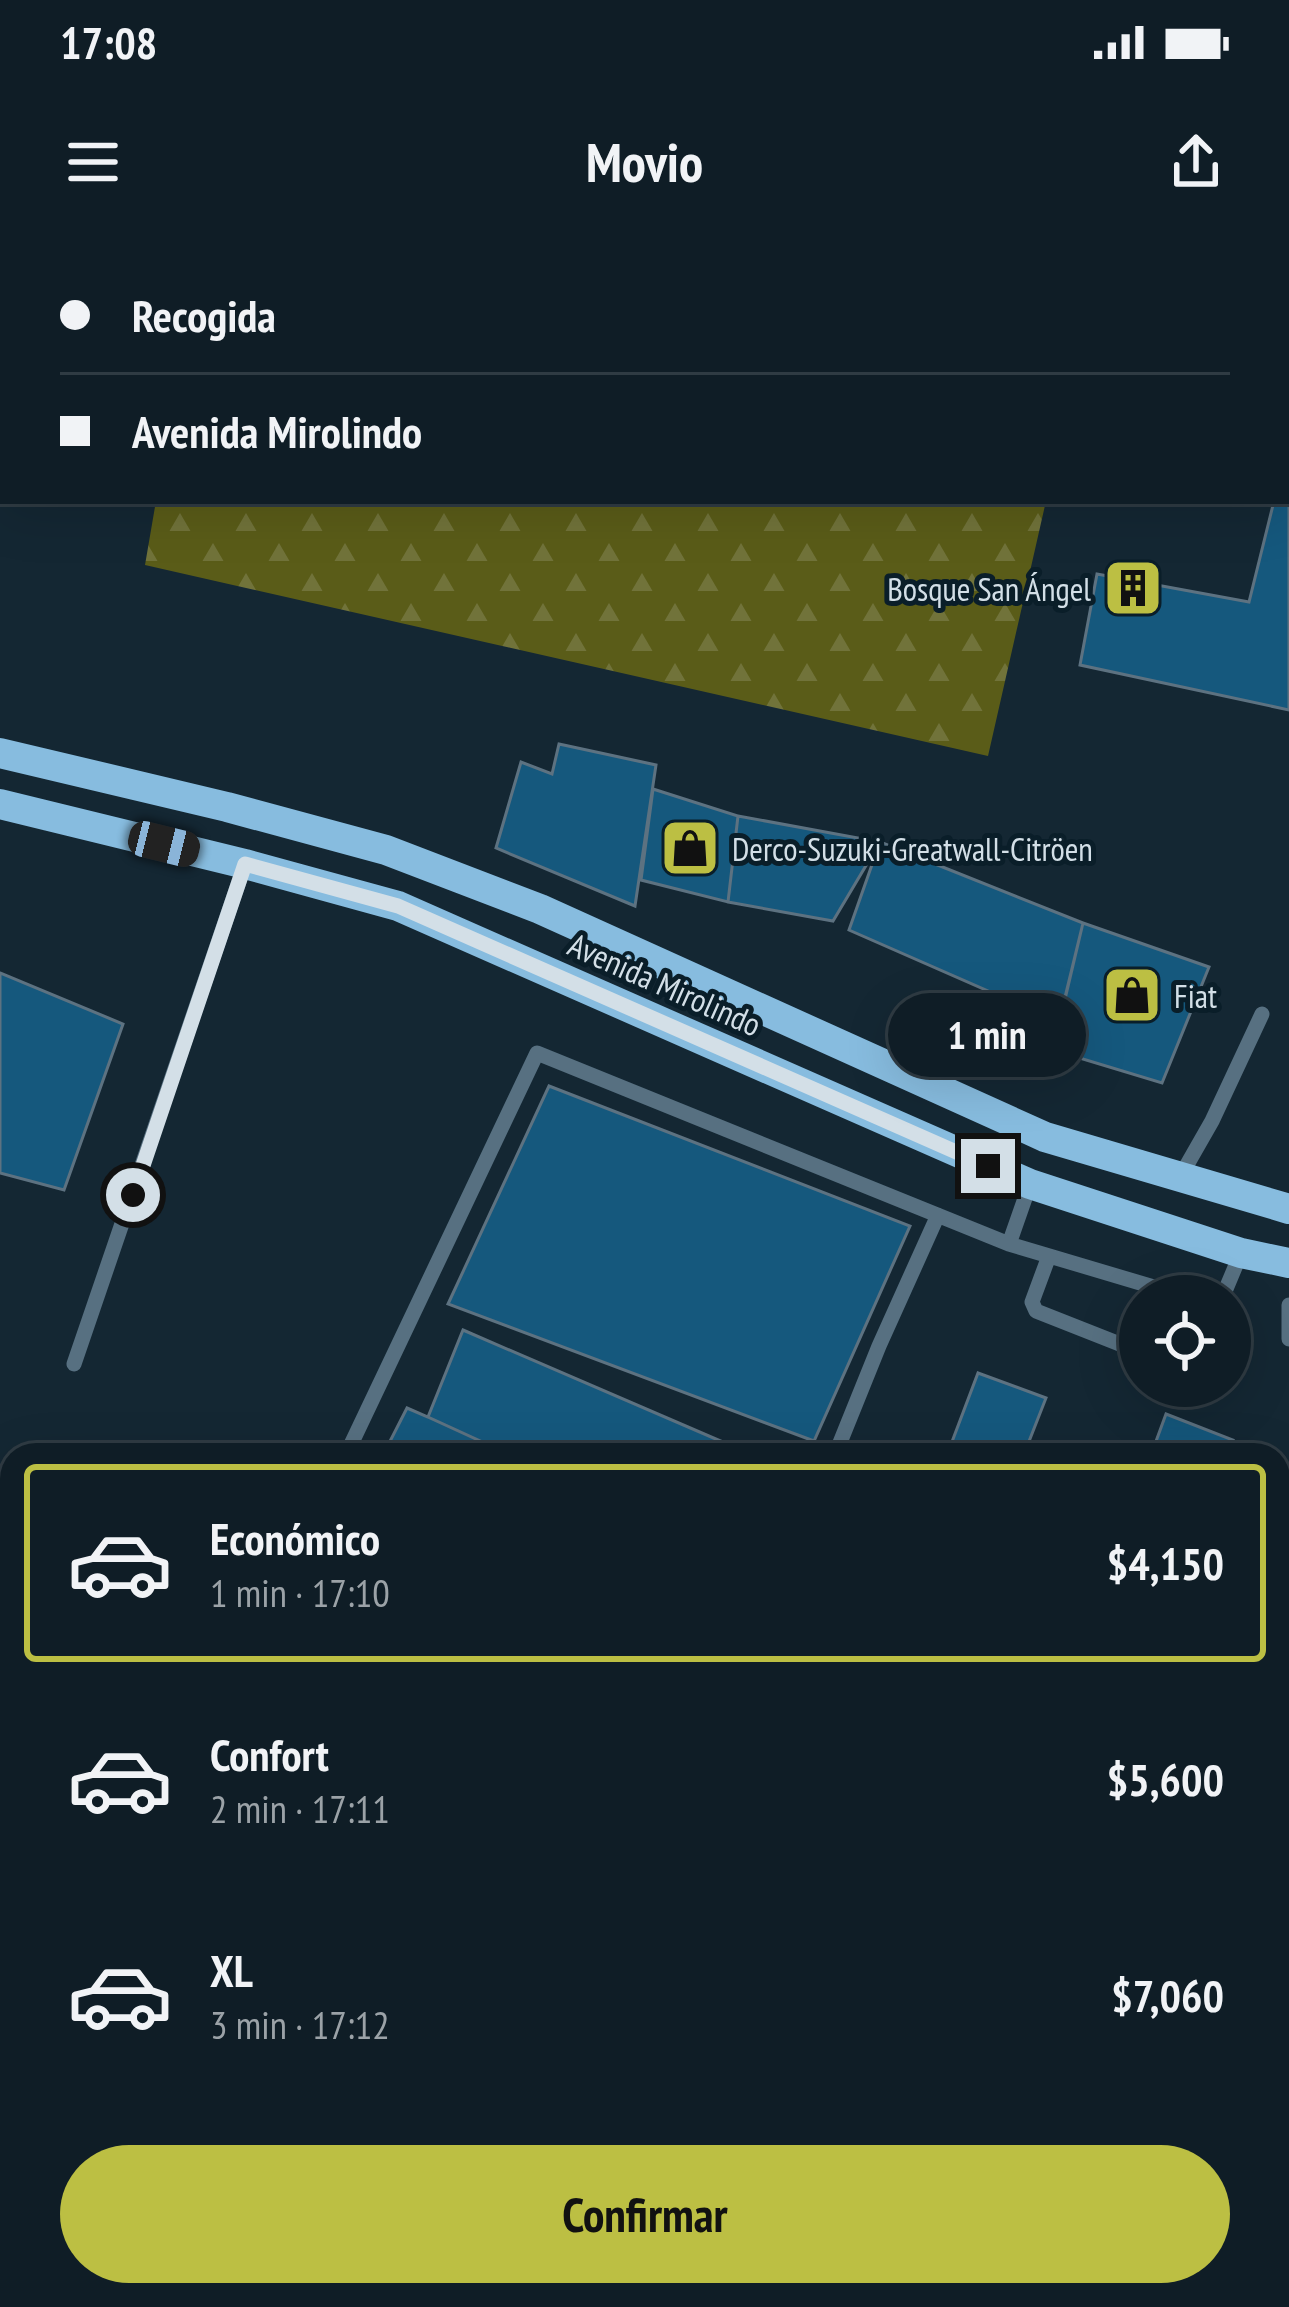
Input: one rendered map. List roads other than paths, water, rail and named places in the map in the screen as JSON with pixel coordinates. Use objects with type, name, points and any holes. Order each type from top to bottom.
[{"type":"main road","name":"Avenida Mirolindo","points":[[0,752],[386,850],[540,909],[1045,1137],[1289,1209]]},
{"type":"main road","name":"Avenida Mirolindo","points":[[0,804],[398,906],[1030,1184],[1241,1253],[1289,1263]]},
{"type":"lane","points":[[74,1364],[245,864]]},
{"type":"lane","points":[[1180,1177],[1262,1014]]},
{"type":"lane","points":[[352,1443],[537,1053],[1010,1244],[1119,1277]]},
{"type":"lane","points":[[1010,1244],[1030,1184]]},
{"type":"lane","points":[[840,1443],[938,1215]]},
{"type":"lane","points":[[1232,1275],[1241,1253]]},
{"type":"lane","points":[[1049,1256],[1032,1302],[1036,1310],[1119,1344]]},
{"type":"lane","points":[[1289,1304],[1289,1339]]},
{"type":"place","name":"Bosque San Ángel","points":[[1133,588]]},
{"type":"place","name":"Derco-Suzuki-Greatwall-Citröen","points":[[690,848]]},
{"type":"place","name":"Fiat","points":[[1132,995]]}]
